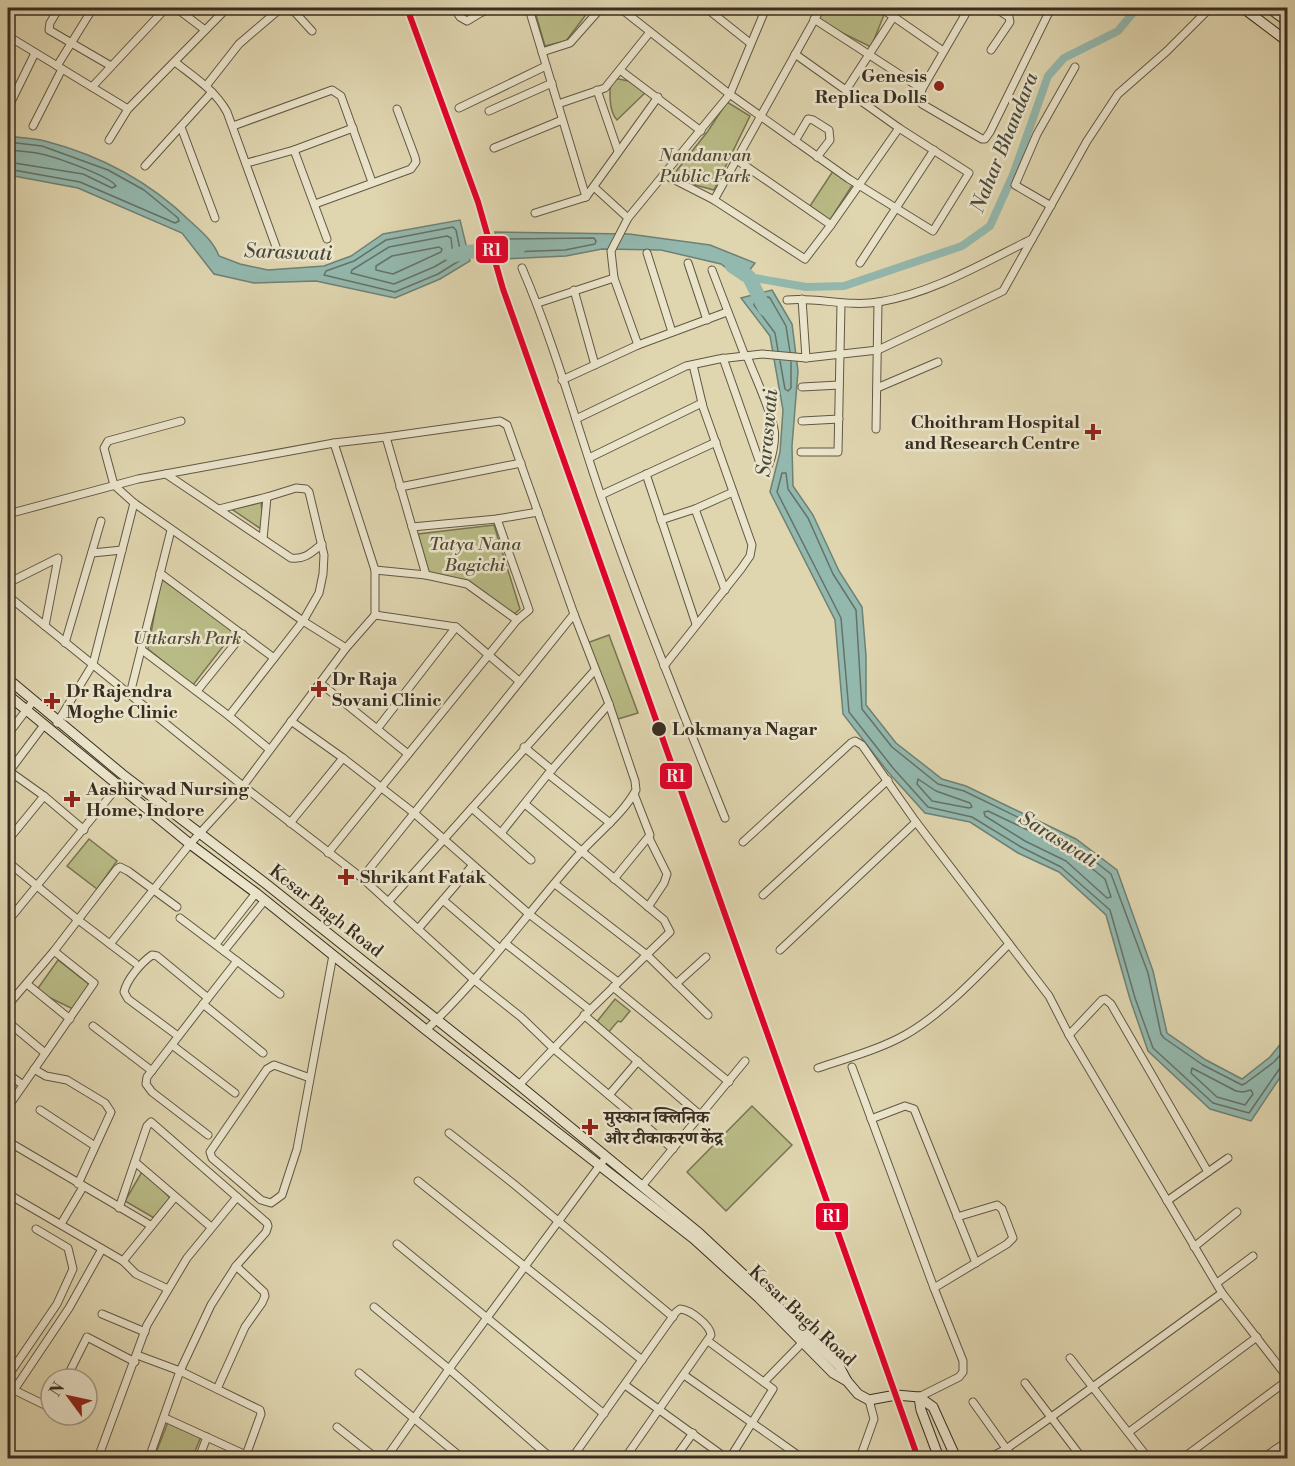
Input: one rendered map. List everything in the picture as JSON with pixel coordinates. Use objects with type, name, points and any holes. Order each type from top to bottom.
[{"type":"main road","points":[[1243,8],[1287,42]]},
{"type":"main road","points":[[1269,8],[1287,22]]},
{"type":"main road","name":"Kesar Bagh Road","points":[[8,679],[122,774],[265,883],[519,1085],[603,1161]]},
{"type":"main road","name":"Kesar Bagh Road","points":[[8,695],[190,844],[265,900],[426,1030],[603,1161]]},
{"type":"main road","points":[[603,1161],[619,1174],[642,1186],[699,1233],[839,1366],[847,1381]]},
{"type":"main road","name":"Kesar Bagh Road","points":[[619,1174],[704,1248],[803,1342],[833,1374],[847,1381],[858,1394],[869,1400]]},
{"type":"main road","points":[[869,1400],[896,1395],[919,1397],[933,1407],[956,1458]]},
{"type":"main road","points":[[919,1397],[921,1410],[939,1458]]},
{"type":"street","points":[[59,8],[50,23],[49,30],[111,66]]},
{"type":"street","points":[[33,126],[71,43],[93,8]]},
{"type":"street","points":[[92,87],[166,8]]},
{"type":"street","points":[[176,8],[205,30]]},
{"type":"street","points":[[109,141],[128,109],[227,8]]},
{"type":"street","points":[[145,166],[181,127],[239,44],[281,8]]},
{"type":"street","points":[[291,8],[312,31]]},
{"type":"street","points":[[454,8],[460,17],[467,21],[486,10],[526,8],[552,83],[586,197]]},
{"type":"street","points":[[542,52],[570,43],[601,8]]},
{"type":"street","points":[[620,8],[730,94],[817,157],[859,186],[933,231],[969,173],[899,128],[795,54]]},
{"type":"street","points":[[706,8],[750,43]]},
{"type":"street","points":[[638,345],[614,278],[611,251],[627,221],[730,94],[766,8]]},
{"type":"street","points":[[714,200],[821,8]]},
{"type":"street","points":[[880,8],[943,51]]},
{"type":"street","points":[[956,8],[967,11],[922,89],[920,99],[922,104],[978,138],[985,139],[1016,82],[1051,8]]},
{"type":"street","points":[[991,50],[1010,22],[1009,17],[995,8]]},
{"type":"street","points":[[576,419],[686,366],[723,358],[762,354],[805,357],[878,350],[1003,291],[1087,141],[1118,94],[1167,51],[1210,8]]},
{"type":"street","points":[[846,90],[894,16]]},
{"type":"street","points":[[814,19],[922,89]]},
{"type":"street","points":[[558,104],[605,88],[650,32]]},
{"type":"street","points":[[8,36],[128,109]]},
{"type":"street","points":[[8,108],[35,53]]},
{"type":"street","points":[[174,62],[209,89],[221,102],[233,126],[279,255]]},
{"type":"street","points":[[459,108],[546,66]]},
{"type":"street","points":[[1051,206],[1015,185],[1037,134],[1075,67]]},
{"type":"street","points":[[620,70],[701,131]]},
{"type":"street","points":[[489,111],[552,83]]},
{"type":"street","points":[[8,87],[16,92]]},
{"type":"street","points":[[233,126],[332,90],[341,96],[372,182]]},
{"type":"street","points":[[597,90],[618,151]]},
{"type":"street","points":[[535,213],[586,197],[658,98]]},
{"type":"street","points":[[315,204],[411,169],[416,162],[397,109]]},
{"type":"street","points":[[795,141],[808,119],[828,130],[831,136],[817,157]]},
{"type":"street","points":[[494,148],[562,120]]},
{"type":"street","points":[[181,127],[215,218]]},
{"type":"street","points":[[247,163],[294,150],[352,128]]},
{"type":"street","points":[[665,175],[714,200],[805,259],[899,128]]},
{"type":"street","points":[[294,150],[327,239]]},
{"type":"street","points":[[860,263],[934,150]]},
{"type":"street","points":[[737,160],[831,225]]},
{"type":"street","points":[[594,187],[627,221]]},
{"type":"street","points":[[787,300],[802,298],[841,304],[878,302],[924,291],[1032,239]]},
{"type":"street","points":[[647,253],[672,332]]},
{"type":"street","points":[[688,263],[707,320]]},
{"type":"street","points":[[522,268],[538,303],[601,495],[664,666],[725,818]]},
{"type":"street","points":[[712,270],[774,429],[771,453],[765,471],[760,466],[723,358]]},
{"type":"street","points":[[538,303],[614,278]]},
{"type":"street","points":[[574,290],[595,365]]},
{"type":"street","points":[[802,298],[805,357]]},
{"type":"street","points":[[876,429],[878,302]]},
{"type":"street","points":[[801,452],[838,452],[841,304]]},
{"type":"street","points":[[562,380],[638,345],[727,312]]},
{"type":"street","points":[[877,388],[938,362]]},
{"type":"street","points":[[664,666],[747,561],[752,544],[702,403],[693,365]]},
{"type":"street","points":[[802,387],[839,385]]},
{"type":"street","points":[[589,458],[702,403]]},
{"type":"street","points":[[802,420],[839,419]]},
{"type":"street","points":[[181,420],[108,441],[104,448],[114,485],[171,530],[346,648]]},
{"type":"street","points":[[8,514],[114,485],[334,443],[386,438],[500,421],[511,431],[574,614],[609,704],[636,790],[610,823],[581,852],[502,946],[426,1030]]},
{"type":"street","points":[[386,438],[426,575]]},
{"type":"street","points":[[601,495],[716,442]]},
{"type":"street","points":[[110,944],[190,844],[243,786],[346,648],[375,615],[375,570],[334,443]]},
{"type":"street","points":[[400,487],[521,463]]},
{"type":"street","points":[[166,474],[291,558],[307,556],[322,544]]},
{"type":"street","points":[[646,474],[696,624]]},
{"type":"street","points":[[219,509],[296,488],[306,489],[309,492],[322,544],[323,574],[319,593],[303,621],[229,716]]},
{"type":"street","points":[[661,520],[695,509],[733,492]]},
{"type":"street","points":[[262,539],[267,497]]},
{"type":"street","points":[[84,830],[44,796],[8,772],[48,728],[60,720],[93,664],[134,503]]},
{"type":"street","points":[[695,509],[725,590]]},
{"type":"street","points":[[412,527],[497,519],[538,512]]},
{"type":"street","points":[[328,853],[489,655],[529,610],[497,519]]},
{"type":"street","points":[[65,643],[101,521]]},
{"type":"street","points":[[130,694],[171,530]]},
{"type":"street","points":[[92,553],[122,550]]},
{"type":"street","points":[[8,583],[58,558],[45,626]]},
{"type":"street","points":[[375,570],[426,575],[467,584],[518,620]]},
{"type":"street","points":[[160,573],[274,658]]},
{"type":"street","points":[[8,596],[243,786],[362,878],[473,979],[521,1017],[553,1048],[673,1149]]},
{"type":"street","points":[[362,878],[574,614]]},
{"type":"street","points":[[375,615],[456,627],[519,681]]},
{"type":"street","points":[[377,729],[456,627]]},
{"type":"street","points":[[196,691],[243,634]]},
{"type":"street","points":[[142,650],[269,749]]},
{"type":"street","points":[[388,902],[595,670]]},
{"type":"street","points":[[320,683],[408,754]]},
{"type":"street","points":[[8,734],[34,700]]},
{"type":"street","points":[[501,833],[609,704]]},
{"type":"street","points":[[291,721],[414,813],[472,866],[729,1082]]},
{"type":"street","points":[[743,842],[855,741],[862,746],[888,780],[916,822],[1049,996],[1069,1035],[1222,1293],[1287,1379],[1183,1458]]},
{"type":"street","points":[[524,747],[610,823]]},
{"type":"street","points":[[290,823],[343,758]]},
{"type":"street","points":[[763,895],[888,780]]},
{"type":"street","points":[[8,921],[119,786]]},
{"type":"street","points":[[634,794],[649,832],[649,838],[667,874],[664,883],[648,907]]},
{"type":"street","points":[[8,840],[44,796]]},
{"type":"street","points":[[519,1085],[587,1012],[670,932],[667,923],[525,804]]},
{"type":"street","points":[[472,808],[531,860]]},
{"type":"street","points":[[780,950],[916,822]]},
{"type":"street","points":[[614,879],[649,838]]},
{"type":"street","points":[[8,862],[135,963]]},
{"type":"street","points":[[418,929],[472,866]]},
{"type":"street","points":[[8,1005],[54,951],[117,869],[124,869],[177,907]]},
{"type":"street","points":[[555,884],[647,955],[708,1015]]},
{"type":"street","points":[[216,944],[256,893]]},
{"type":"street","points":[[224,951],[265,900]]},
{"type":"street","points":[[443,900],[587,1012],[638,1061],[700,1115]]},
{"type":"street","points":[[180,918],[280,994]]},
{"type":"street","points":[[818,1068],[889,1042],[914,1029],[969,985],[1009,944]]},
{"type":"street","points":[[8,1107],[94,983],[54,951]]},
{"type":"street","points":[[178,1036],[126,996],[124,989],[150,956],[154,955],[263,1053]]},
{"type":"street","points":[[310,1078],[274,1065],[267,1069],[210,1152],[212,1158],[261,1200],[268,1203],[274,1202],[282,1195],[297,1149],[333,955]]},
{"type":"street","points":[[676,984],[706,957]]},
{"type":"street","points":[[208,1135],[147,1088],[147,1077],[237,961]]},
{"type":"street","points":[[330,974],[343,962]]},
{"type":"street","points":[[27,984],[70,1019]]},
{"type":"street","points":[[1069,1035],[1097,1003],[1105,999],[1108,1001],[1208,1172]]},
{"type":"street","points":[[8,1022],[45,1053]]},
{"type":"street","points":[[93,1026],[152,1071]]},
{"type":"street","points":[[172,1045],[235,1093]]},
{"type":"street","points":[[609,1095],[638,1061]]},
{"type":"street","points":[[642,1186],[745,1062]]},
{"type":"street","points":[[852,1067],[964,1366],[963,1372],[953,1381],[919,1397]]},
{"type":"street","points":[[34,1069],[46,1076],[68,1080],[105,1103],[111,1112],[95,1146],[81,1185],[61,1224]]},
{"type":"street","points":[[8,1074],[23,1085]]},
{"type":"street","points":[[871,1119],[905,1106],[914,1108],[976,1263]]},
{"type":"street","points":[[40,1110],[95,1146]]},
{"type":"street","points":[[119,1208],[147,1126],[153,1122],[268,1226],[261,1240],[236,1266],[211,1305],[180,1371],[151,1456],[164,1458]]},
{"type":"street","points":[[449,1132],[673,1317]]},
{"type":"street","points":[[14,1145],[150,1225]]},
{"type":"street","points":[[1167,1201],[1228,1158]]},
{"type":"street","points":[[386,1458],[603,1161]]},
{"type":"street","points":[[135,1162],[211,1227]]},
{"type":"street","points":[[418,1180],[642,1360]]},
{"type":"street","points":[[8,1194],[123,1261],[136,1274],[168,1289]]},
{"type":"street","points":[[123,1261],[175,1197]]},
{"type":"street","points":[[98,1458],[145,1332],[187,1258],[237,1197]]},
{"type":"street","points":[[934,1288],[1011,1242],[1013,1238],[1002,1209],[995,1205],[957,1217]]},
{"type":"street","points":[[1194,1247],[1237,1212]]},
{"type":"street","points":[[8,1376],[57,1304],[73,1269],[68,1248],[36,1229]]},
{"type":"street","points":[[397,1244],[604,1414]]},
{"type":"street","points":[[39,1402],[14,1390],[69,1308],[102,1249]]},
{"type":"street","points":[[1216,1283],[1253,1256]]},
{"type":"street","points":[[217,1389],[245,1327],[265,1296],[264,1292],[236,1266]]},
{"type":"street","points":[[989,1458],[1050,1419],[1222,1293]]},
{"type":"street","points":[[374,1307],[551,1458]]},
{"type":"street","points":[[572,1458],[673,1317],[680,1309],[687,1310],[711,1330],[711,1335],[625,1458]]},
{"type":"street","points":[[102,1314],[145,1332]]},
{"type":"street","points":[[72,1367],[87,1337],[136,1358],[180,1371],[261,1412],[246,1457],[165,1418]]},
{"type":"street","points":[[1129,1432],[1257,1337]]},
{"type":"street","points":[[625,1385],[728,1458],[753,1423],[773,1389],[708,1341]]},
{"type":"street","points":[[765,1382],[803,1342]]},
{"type":"street","points":[[1070,1358],[1148,1458]]},
{"type":"street","points":[[360,1373],[462,1458]]},
{"type":"street","points":[[684,1375],[802,1458]]},
{"type":"street","points":[[1024,1383],[1082,1458]]},
{"type":"street","points":[[860,1458],[874,1419],[869,1400]]},
{"type":"street","points":[[973,1402],[1013,1458]]},
{"type":"street","points":[[337,1427],[376,1458]]},
{"type":"street","points":[[675,1458],[693,1433]]},
{"type":"street","points":[[200,1458],[207,1437]]},
{"type":"street","points":[[1263,1458],[1287,1441]]},
{"type":"street","points":[[1275,1450],[1282,1458]]},
{"type":"green space","points":[[541,8],[591,8],[566,41],[545,46],[536,15]]},
{"type":"green space","points":[[824,8],[880,8],[886,10],[871,47],[818,21]]},
{"type":"green space","points":[[613,78],[629,81],[647,91],[617,120],[610,100]]},
{"type":"green space","name":"Nandanvan Public Park","points":[[727,102],[750,116],[714,190],[684,182],[674,174],[708,131]]},
{"type":"green space","points":[[833,171],[853,184],[830,220],[810,206]]},
{"type":"green space","points":[[261,501],[264,531],[230,508]]},
{"type":"green space","name":"Tatya Nana Bagichi","points":[[494,525],[520,609],[513,615],[468,581],[429,573],[418,534]]},
{"type":"green space","name":"Uttkarsh Park","points":[[161,579],[235,631],[193,685],[148,649]]},
{"type":"green space","points":[[609,635],[638,713],[618,719],[587,643]]},
{"type":"green space","points":[[89,839],[117,861],[97,889],[67,866]]},
{"type":"green space","points":[[58,960],[90,985],[73,1009],[36,991]]},
{"type":"green space","points":[[615,999],[630,1011],[607,1034],[595,1024]]},
{"type":"green space","points":[[752,1106],[792,1145],[726,1211],[687,1172]]},
{"type":"green space","points":[[143,1170],[170,1198],[154,1218],[125,1201]]},
{"type":"green space","points":[[168,1422],[201,1437],[192,1458],[162,1458],[155,1455]]},
{"type":"water","points":[[8,136],[40,140],[65,147],[123,172],[141,182],[174,207],[207,237],[219,256],[240,264],[268,270],[324,266],[351,256],[383,234],[460,220],[470,261],[440,279],[395,298],[316,281],[254,283],[214,274],[182,233],[78,188],[8,175]]},
{"type":"water","points":[[495,232],[629,234],[710,245],[755,263],[742,280],[721,264],[661,250],[602,249],[566,256],[503,259]]},
{"type":"water","points":[[772,290],[792,324],[798,371],[792,446],[793,486],[813,515],[839,571],[862,607],[866,656],[866,705],[896,743],[942,779],[966,786],[1076,839],[1117,870],[1153,971],[1167,1033],[1206,1060],[1242,1079],[1270,1057],[1287,1036],[1287,1067],[1251,1121],[1210,1109],[1148,1051],[1130,999],[1106,915],[1059,872],[1018,853],[970,822],[925,813],[888,772],[843,714],[835,620],[770,492],[780,452],[783,410],[770,336],[741,298]]},
{"type":"waterway","name":"Nahar Bhandara","points":[[749,277],[806,287],[844,286],[962,246],[990,226],[1013,175],[1048,76],[1064,58],[1118,31],[1137,8]]},
{"type":"waterway","name":"Saraswati","points":[[452,256],[467,252],[519,247]]},
{"type":"waterway","name":"Saraswati","points":[[732,266],[749,277],[765,309]]},
{"type":"transit line","name":"R1","points":[[407,8],[478,202],[503,289],[918,1458]]},
{"type":"place","name":"Genesis Replica Dolls","points":[[939,86]]},
{"type":"place","name":"Choithram Hospital and Research Centre","points":[[1093,432]]},
{"type":"place","name":"Dr Raja Sovani Clinic","points":[[319,689]]},
{"type":"place","name":"Dr Rajendra Moghe Clinic","points":[[52,701]]},
{"type":"place","name":"Lokmanya Nagar","points":[[659,729]]},
{"type":"place","name":"Aashirwad Nursing Home, Indore","points":[[72,799]]},
{"type":"place","name":"Shrikant Fatak","points":[[346,877]]},
{"type":"place","name":"मुस्कान क्लिनिक और टीकाकरण केंद्र","points":[[590,1127]]}]
